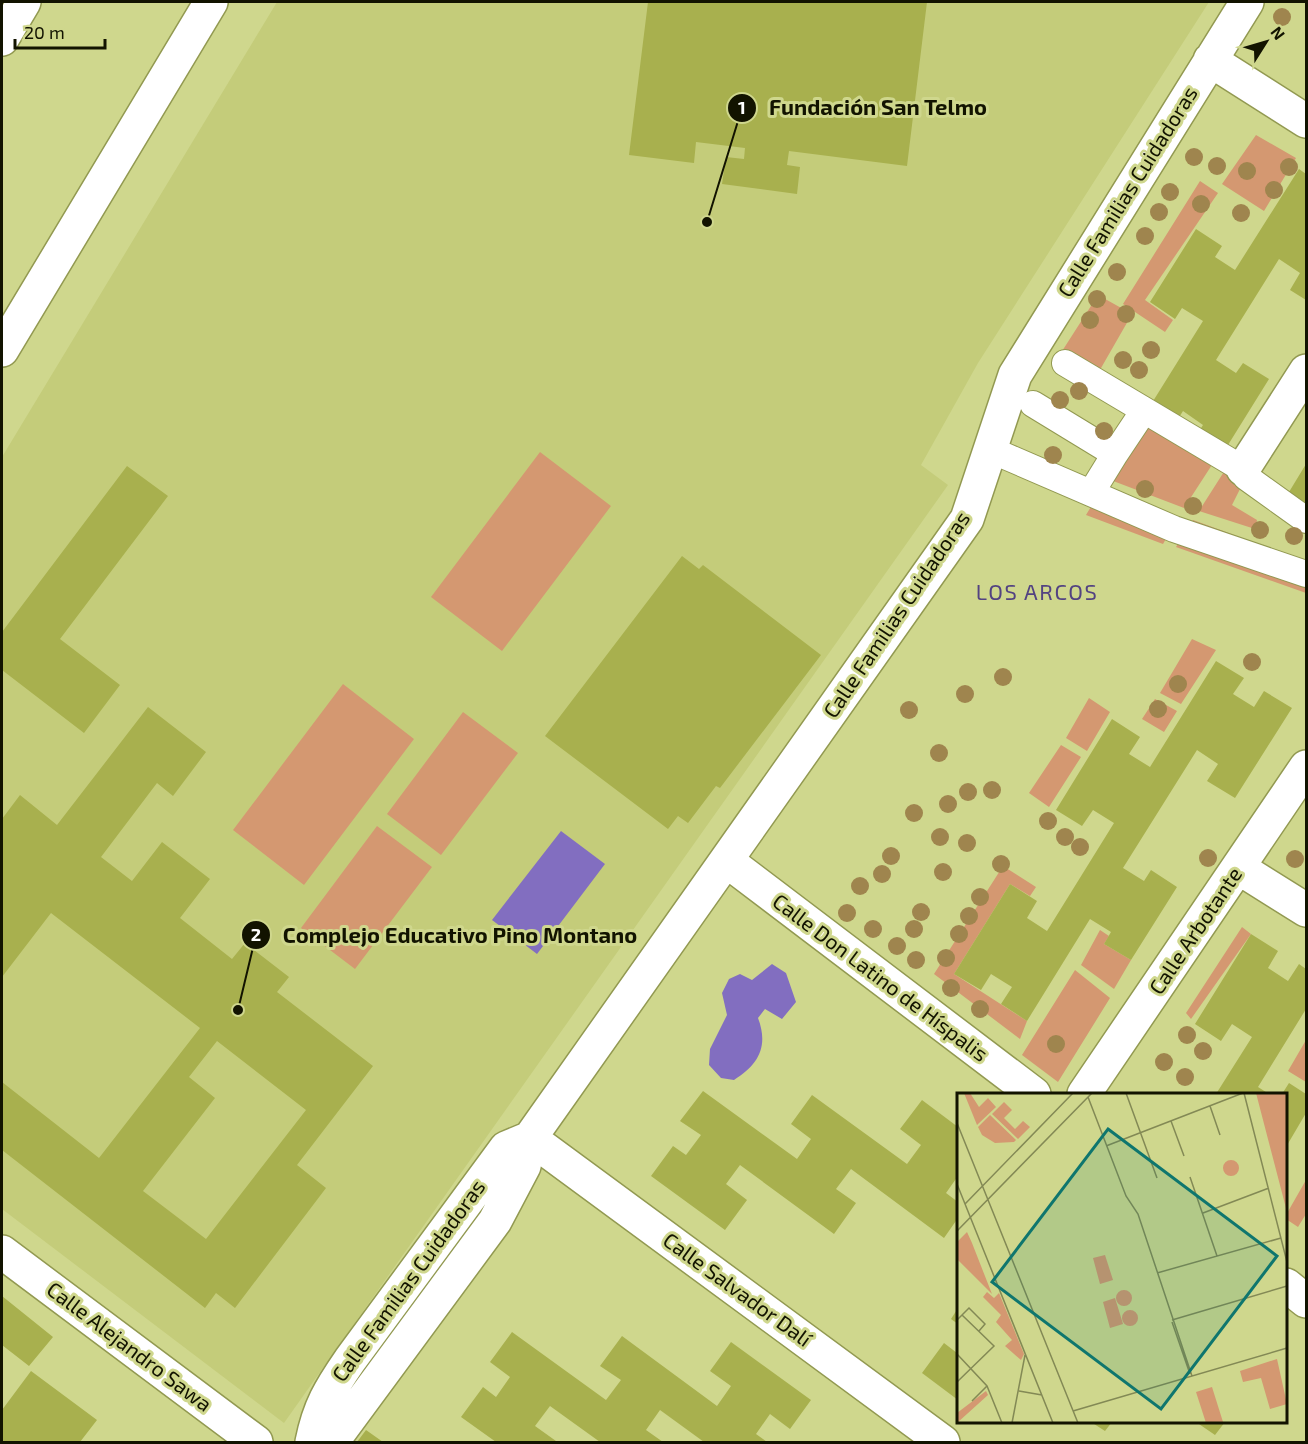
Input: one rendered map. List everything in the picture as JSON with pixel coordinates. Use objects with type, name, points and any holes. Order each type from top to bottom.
[{"type":"street","points":[[2,39],[24,2]]},
{"type":"street","points":[[2,350],[211,2]]},
{"type":"street","name":"Calle Familias Cuidadoras","points":[[332,1443],[495,1221],[524,1166],[530,1138],[967,519],[1014,375],[1247,2]]},
{"type":"street","points":[[1210,60],[1306,121]]},
{"type":"street","points":[[1065,363],[1244,473],[1306,520]]},
{"type":"street","points":[[1244,473],[1306,371]]},
{"type":"street","points":[[1033,404],[1115,454]]},
{"type":"street","points":[[1091,493],[1137,421]]},
{"type":"street","points":[[1005,456],[1174,528],[1306,574]]},
{"type":"street","name":"Calle Arbotante","points":[[1085,1093],[1306,767]]},
{"type":"street","name":"Calle Don Latino de Híspalis","points":[[727,861],[1031,1093]]},
{"type":"street","points":[[1239,868],[1306,910]]},
{"type":"street","name":"Calle Familias Cuidadoras","points":[[312,1443],[315,1425],[328,1392],[350,1360],[506,1148],[530,1138]]},
{"type":"street","name":"Calle Salvador Dalí","points":[[530,1138],[944,1443]]},
{"type":"street","name":"Calle Alejandro Sawa","points":[[2,1252],[256,1443]]},
{"type":"street","points":[[1287,1286],[1306,1301]]},
{"type":"shaded area","points":[[277,2],[1209,2],[978,363],[921,465],[948,485],[284,1423],[2,1209],[2,457]]},
{"type":"shaded area","points":[[1256,135],[1296,158],[1264,211],[1222,184]]},
{"type":"shaded area","points":[[1200,181],[1218,193],[1145,300],[1173,320],[1165,332],[1123,304]]},
{"type":"shaded area","points":[[1098,295],[1132,314],[1093,382],[1057,359]]},
{"type":"shaded area","points":[[1149,413],[1219,454],[1184,508],[1108,479]]},
{"type":"shaded area","points":[[540,452],[611,506],[502,651],[431,597]]},
{"type":"shaded area","points":[[1227,467],[1246,477],[1232,505],[1257,520],[1255,529],[1199,511]]},
{"type":"shaded area","points":[[1101,490],[1167,537],[1163,544],[1086,515]]},
{"type":"shaded area","points":[[1193,520],[1306,561],[1306,593],[1176,547]]},
{"type":"shaded area","points":[[1192,639],[1216,650],[1181,704],[1160,693]]},
{"type":"shaded area","points":[[343,684],[414,739],[304,885],[233,830]]},
{"type":"shaded area","points":[[1089,698],[1110,712],[1087,751],[1066,738]]},
{"type":"shaded area","points":[[1155,699],[1177,711],[1164,732],[1142,719]]},
{"type":"shaded area","points":[[463,712],[518,753],[441,855],[387,814]]},
{"type":"shaded area","points":[[1061,745],[1081,757],[1049,807],[1029,793]]},
{"type":"shaded area","points":[[377,826],[432,867],[355,969],[301,928]]},
{"type":"shaded area","points":[[561,831],[605,864],[537,954],[492,920]]},
{"type":"shaded area","points":[[1003,866],[1036,887],[1030,896],[1010,884],[954,974],[1027,1021],[1020,1039],[934,974]]},
{"type":"shaded area","points":[[1242,927],[1251,934],[1191,1019],[1186,1013]]},
{"type":"shaded area","points":[[1100,930],[1109,936],[1104,944],[1131,960],[1114,989],[1081,965]]},
{"type":"shaded area","points":[[772,964],[786,973],[796,1002],[782,1019],[765,1009],[758,1018],[762,1046],[755,1061],[734,1080],[721,1078],[709,1065],[710,1049],[727,1015],[722,993],[729,979],[740,974],[752,980]]},
{"type":"shaded area","points":[[1075,970],[1110,998],[1058,1082],[1022,1055]]},
{"type":"shaded area","points":[[1306,1040],[1306,1082],[1288,1071]]},
{"type":"shaded area","points":[[1306,1180],[1306,1214],[1298,1227],[1287,1220],[1287,1213]]},
{"type":"building","points":[[648,2],[927,2],[907,166],[789,151],[787,165],[800,167],[797,194],[722,184],[726,157],[744,159],[745,148],[696,142],[694,163],[629,155]]},
{"type":"building","points":[[1299,169],[1306,174],[1306,300],[1290,290],[1300,273],[1279,259],[1216,360],[1236,373],[1243,363],[1269,379],[1223,453],[1196,436],[1203,425],[1183,411],[1176,422],[1150,406],[1203,321],[1182,308],[1175,319],[1150,302],[1196,229],[1222,246],[1215,257],[1235,270]]},
{"type":"building","points":[[1306,464],[1306,503],[1289,492]]},
{"type":"building","points":[[127,466],[168,496],[60,639],[120,685],[84,733],[2,670],[2,632]]},
{"type":"building","points":[[682,556],[699,569],[703,565],[821,655],[720,788],[716,786],[688,823],[678,816],[668,829],[545,736]]},
{"type":"building","points":[[1216,661],[1244,678],[1233,694],[1254,707],[1264,691],[1292,708],[1235,798],[1207,781],[1218,764],[1197,750],[1123,868],[1144,881],[1151,870],[1177,887],[1131,960],[1104,944],[1111,932],[1090,919],[1027,1021],[1001,1004],[1012,987],[991,974],[981,990],[954,974],[1010,884],[1037,901],[1027,918],[1047,931],[1114,823],[1093,810],[1082,826],[1056,810],[1112,719],[1140,737],[1129,754],[1150,767]]},
{"type":"building","points":[[148,707],[206,752],[173,796],[157,783],[101,857],[132,881],[162,842],[210,879],[180,918],[232,959],[245,943],[289,977],[277,992],[373,1066],[297,1165],[326,1188],[235,1308],[216,1293],[205,1308],[2,1150],[2,1082],[99,1158],[200,1028],[51,913],[2,977],[2,819],[20,795],[57,825]],"holes":[[[217,1041],[306,1110],[206,1239],[143,1191],[215,1098],[189,1077]]]},
{"type":"building","points":[[1251,934],[1278,951],[1268,968],[1288,981],[1299,964],[1306,969],[1306,1009],[1258,1087],[1267,1093],[1217,1093],[1252,1037],[1232,1024],[1221,1041],[1195,1024]]},
{"type":"building","points":[[1289,1083],[1306,1094],[1306,1113],[1287,1145],[1287,1093],[1283,1093]]},
{"type":"building","points":[[703,1091],[797,1159],[811,1139],[791,1124],[812,1095],[907,1164],[921,1145],[900,1129],[922,1100],[957,1126],[957,1177],[946,1193],[957,1201],[957,1219],[944,1238],[851,1169],[836,1189],[856,1203],[834,1234],[740,1165],[726,1184],[747,1200],[725,1230],[651,1176],[673,1146],[686,1155],[701,1135],[680,1121]]},
{"type":"building","points":[[2,1296],[53,1337],[29,1366],[2,1345]]},
{"type":"building","points":[[957,1310],[957,1323],[951,1319]]},
{"type":"building","points":[[512,1332],[606,1400],[621,1380],[600,1366],[622,1336],[717,1406],[731,1386],[710,1371],[731,1342],[811,1400],[790,1429],[770,1414],[756,1434],[767,1442],[704,1442],[660,1410],[646,1430],[663,1442],[600,1442],[550,1406],[535,1426],[555,1442],[496,1442],[461,1417],[483,1387],[496,1397],[510,1377],[490,1362]]},
{"type":"building","points":[[944,1343],[957,1353],[957,1399],[922,1373]]},
{"type":"building","points":[[31,1371],[97,1420],[80,1442],[2,1442],[2,1410]]},
{"type":"building","points":[[1093,1423],[1111,1423],[1105,1431]]},
{"type":"building","points":[[1197,1423],[1224,1423],[1215,1435]]},
{"type":"building","points":[[366,1430],[383,1442],[357,1442]]},
{"type":"place","name":"Fundación San Telmo","points":[[707,222]]},
{"type":"place","name":"Complejo Educativo Pino Montano","points":[[238,1010]]},
{"type":"district","name":"LOS ARCOS","points":[[1037,592]]}]
